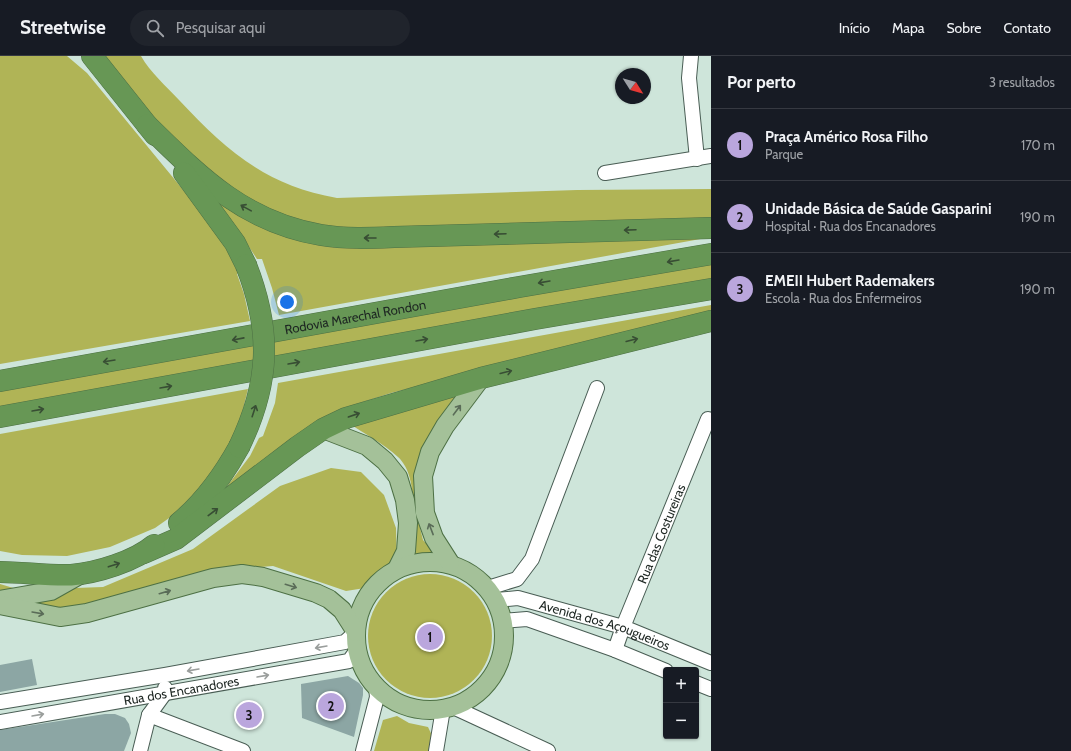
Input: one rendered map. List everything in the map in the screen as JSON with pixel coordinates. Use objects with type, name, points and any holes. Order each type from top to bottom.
[{"type":"highway","points":[[78,56],[108,78]]},
{"type":"highway","points":[[92,56],[220,220],[235,243],[246,265],[256,291],[265,340],[262,378],[257,404],[249,426],[226,470],[208,494],[183,520],[144,553]]},
{"type":"highway","points":[[147,125],[193,170],[225,196],[262,217],[295,229],[322,235],[348,238],[394,238],[711,228]]},
{"type":"highway","name":"Rodovia Marechal Rondon","points":[[0,381],[519,287],[711,254]]},
{"type":"highway","points":[[0,417],[535,319],[711,289]]},
{"type":"highway","points":[[0,572],[70,575],[110,566],[176,539],[251,480],[323,429],[346,418],[481,378],[711,321]]},
{"type":"highway","points":[[0,563],[34,573]]},
{"type":"main road","points":[[450,564],[434,538],[425,513],[423,476],[430,452],[445,426],[481,378]]},
{"type":"main road","points":[[323,429],[367,446],[385,461],[398,477],[405,500],[408,523],[406,551],[397,569]]},
{"type":"main road","points":[[427,561],[450,564],[471,573],[492,594],[503,621],[504,642],[499,664],[488,682],[472,697],[448,708],[424,710],[407,706],[390,699],[376,687],[364,670],[357,650],[356,632],[360,612],[370,591],[383,578],[397,569],[412,563],[427,561]]},
{"type":"main road","points":[[0,600],[51,591],[83,573]]},
{"type":"main road","points":[[0,605],[60,617],[87,613],[213,578],[242,574],[263,577],[316,593],[329,599],[342,610],[356,632]]},
{"type":"main road","points":[[316,593],[325,591],[334,593],[360,612]]},
{"type":"street","points":[[691,56],[690,78],[697,158]]},
{"type":"street","points":[[605,173],[711,156]]},
{"type":"street","points":[[492,594],[517,579],[532,559],[597,388]]},
{"type":"street","name":"Rua das Costureiras","points":[[615,650],[622,627],[708,419]]},
{"type":"street","name":"Avenida dos Açougueiros","points":[[492,594],[518,598],[622,627],[711,663]]},
{"type":"street","name":"Avenida dos Açougueiros","points":[[503,621],[527,619],[615,650],[663,670]]},
{"type":"street","name":"Rua dos Encanadores","points":[[0,702],[165,675],[345,642],[356,632]]},
{"type":"street","name":"Rua dos Encanadores","points":[[0,722],[349,661],[357,650]]},
{"type":"street","points":[[140,751],[149,715],[165,692],[165,675]]},
{"type":"street","points":[[699,684],[711,689]]},
{"type":"street","points":[[362,751],[377,697],[376,687]]},
{"type":"street","points":[[436,751],[448,708],[548,751]]},
{"type":"street","points":[[149,715],[243,751]]},
{"type":"green space","points":[[0,56],[67,56],[87,73],[217,231],[240,271],[237,274],[244,294],[250,321],[0,364]]},
{"type":"green space","points":[[101,56],[141,56],[149,68],[196,118],[231,150],[268,175],[289,185],[312,192],[337,198],[577,190],[711,189],[711,220],[367,230],[311,226],[255,205],[189,158]]},
{"type":"green space","points":[[214,200],[297,240],[341,248],[706,238],[279,315],[262,259],[257,259],[233,223]]},
{"type":"green space","points":[[711,262],[711,280],[0,408],[0,389]]},
{"type":"green space","points":[[711,305],[711,312],[391,393],[342,409],[305,429],[222,493],[250,456],[259,438],[263,436],[275,403],[278,383]]},
{"type":"green space","points":[[248,389],[238,430],[206,483],[172,516],[155,528],[110,547],[67,556],[22,555],[0,551],[0,434]]},
{"type":"green space","points":[[459,393],[417,516],[423,540],[439,558],[408,561],[413,521],[413,506],[410,478],[405,466],[398,457],[386,447],[347,422]]},
{"type":"green space","points":[[331,468],[361,472],[384,495],[396,528],[397,561],[365,588],[346,591],[273,566],[211,571],[145,587],[63,613],[0,596],[0,584],[20,590],[103,587],[193,549],[280,486]]},
{"type":"green space","points":[[430,574],[454,579],[474,592],[487,612],[492,636],[487,660],[474,680],[454,693],[430,698],[406,693],[386,680],[373,660],[368,636],[373,612],[386,592],[406,579]]},
{"type":"green space","points":[[397,716],[409,723],[428,727],[436,744],[434,751],[374,751],[383,720]]},
{"type":"building","points":[[32,659],[37,685],[0,692],[0,665]]},
{"type":"building","points":[[348,676],[359,683],[363,688],[363,695],[354,737],[302,718],[301,684]]},
{"type":"building","points":[[105,714],[115,714],[125,718],[129,724],[131,733],[124,751],[0,751],[0,730]]},
{"type":"place","name":"Praça Américo Rosa Filho","points":[[430,637]]},
{"type":"place","name":"Unidade Básica de Saúde Gasparini","points":[[331,706]]},
{"type":"place","name":"EMEII Hubert Rademakers","points":[[249,715]]}]
